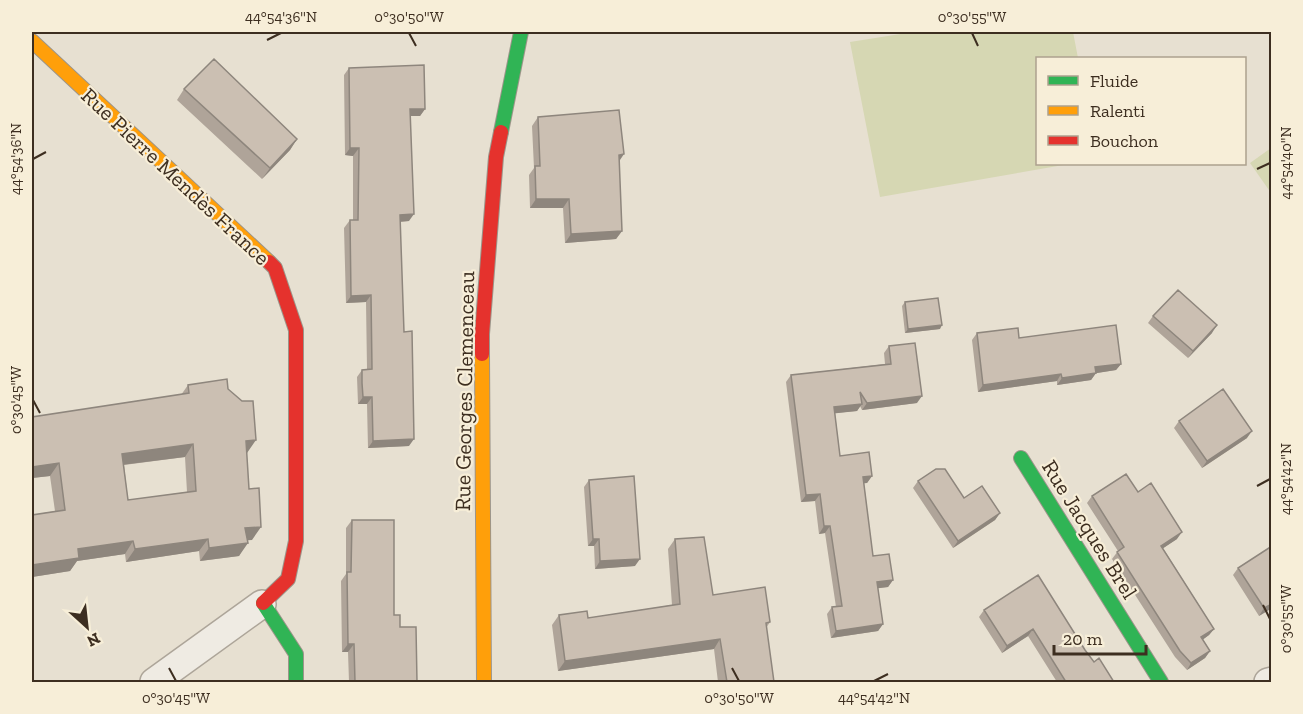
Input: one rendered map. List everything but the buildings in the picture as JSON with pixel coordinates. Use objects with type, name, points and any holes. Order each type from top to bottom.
[{"type":"street","name":"Rue Georges Clemenceau","points":[[484,682],[482,334],[496,157],[520,32]]},
{"type":"street","name":"Rue Pierre Mendès France","points":[[32,41],[275,268],[296,330],[296,541],[288,579],[262,604],[154,682]]},
{"type":"street","name":"Rue Jacques Brel","points":[[1021,458],[1161,682]]},
{"type":"street","points":[[262,604],[296,654],[296,682]]},
{"type":"green space","points":[[913,32],[1073,32],[1078,57],[1036,57],[1036,165],[1063,165],[880,197],[850,42]]},
{"type":"green space","points":[[1271,148],[1271,193],[1250,163]]},
{"type":"traffic: fast","points":[[501,132],[521,32]]},
{"type":"traffic: fast","points":[[1021,458],[1161,682]]},
{"type":"traffic: fast","points":[[263,603],[296,654],[296,682]]},
{"type":"traffic: slow","points":[[32,41],[269,262]]},
{"type":"traffic: slow","points":[[482,354],[484,682]]},
{"type":"traffic: jam","points":[[482,354],[496,157],[501,132]]},
{"type":"traffic: jam","points":[[263,603],[288,579],[296,541],[296,330],[275,268],[269,262]]}]
